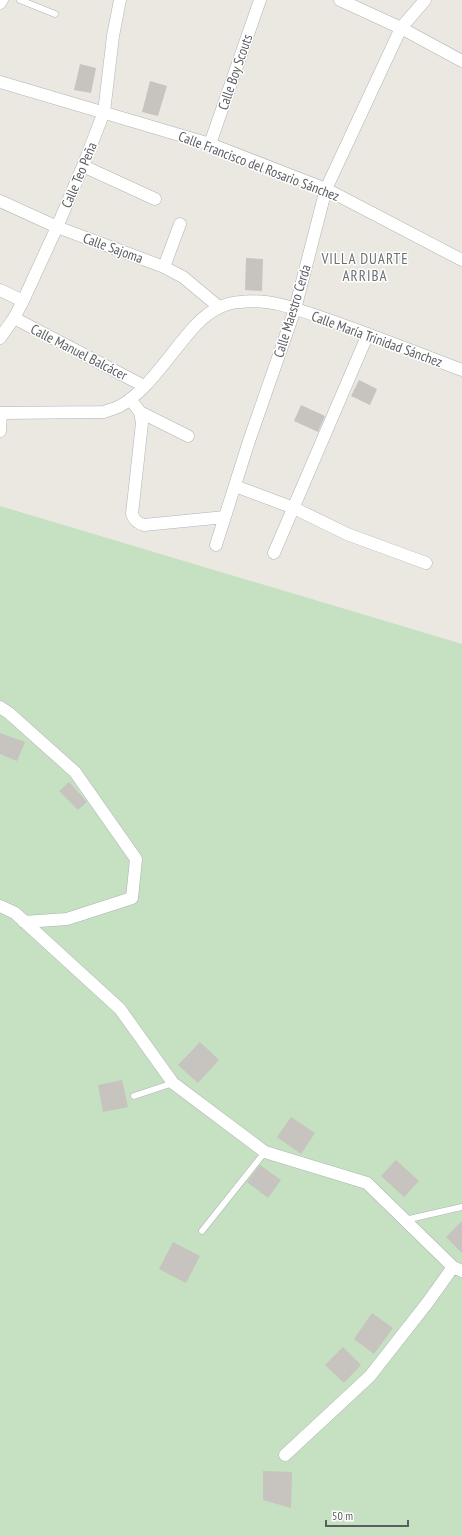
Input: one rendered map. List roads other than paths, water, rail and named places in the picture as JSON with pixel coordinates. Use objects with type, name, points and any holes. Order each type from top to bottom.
[{"type":"street","name":"Calle Teo Peña","points":[[0,338],[14,318],[23,301],[57,227],[104,112],[113,36],[120,0]]},
{"type":"street","name":"Calle Boy Scouts","points":[[210,144],[260,0]]},
{"type":"street","points":[[340,0],[401,28],[462,61]]},
{"type":"street","name":"Calle Maestro Cerda","points":[[216,545],[249,441],[295,309],[326,189],[401,28],[425,0]]},
{"type":"street","name":"Calle Francisco del Rosario Sánchez","points":[[0,82],[210,144],[326,189],[462,260]]},
{"type":"street","points":[[83,166],[155,199]]},
{"type":"street","name":"Calle Sajoma","points":[[0,201],[57,227],[164,267],[183,278],[219,307]]},
{"type":"street","points":[[164,267],[180,224]]},
{"type":"street","points":[[0,290],[23,301]]},
{"type":"street","name":"Calle María Trinidad Sánchez","points":[[0,413],[104,412],[118,407],[130,400],[144,386],[195,326],[206,316],[219,307],[238,302],[273,302],[368,334],[462,370]]},
{"type":"street","name":"Calle Manuel Balcácer","points":[[14,318],[144,386]]},
{"type":"street","points":[[274,553],[368,334]]},
{"type":"street","points":[[130,400],[140,412],[188,436]]},
{"type":"street","points":[[140,412],[142,433],[132,514],[134,519],[138,523],[144,525],[225,518]]},
{"type":"street","points":[[0,413],[0,431]]},
{"type":"street","points":[[235,486],[294,508],[347,534],[426,563]]},
{"type":"street","points":[[0,707],[9,713],[75,772],[136,859],[132,898],[67,919],[24,922]]},
{"type":"street","points":[[0,906],[15,913],[120,1009],[173,1083],[265,1152],[367,1183],[457,1269],[428,1302],[370,1376],[286,1455]]},
{"type":"lane","points":[[20,0],[55,14]]},
{"type":"lane","points":[[134,1096],[173,1083]]},
{"type":"lane","points":[[202,1231],[265,1152]]},
{"type":"lane","points":[[404,1220],[462,1207]]},
{"type":"district","name":"VILLA DUARTE ARRIBA","points":[[365,268]]}]
